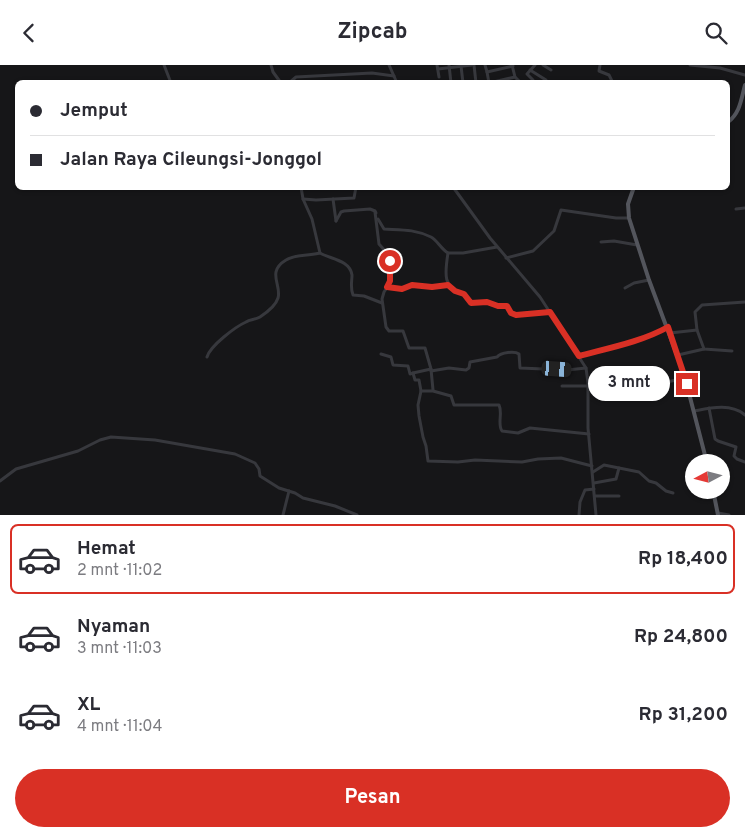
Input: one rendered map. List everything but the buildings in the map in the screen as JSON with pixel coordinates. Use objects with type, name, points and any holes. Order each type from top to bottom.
[{"type":"main road","points":[[730,120],[739,109],[745,85]]},
{"type":"main road","points":[[633,190],[628,204],[629,218],[649,281],[678,355],[705,454]]},
{"type":"main road","points":[[716,499],[718,514]]},
{"type":"street","points":[[164,65],[171,80]]},
{"type":"street","points":[[271,65],[279,80]]},
{"type":"street","points":[[389,65],[396,80]]},
{"type":"street","points":[[439,77],[437,67],[473,65],[476,80]]},
{"type":"street","points":[[485,65],[488,80]]},
{"type":"street","points":[[487,71],[518,65]]},
{"type":"street","points":[[533,80],[527,75],[535,65]]},
{"type":"street","points":[[543,65],[551,70]]},
{"type":"street","points":[[600,65],[599,71],[609,75],[611,80]]},
{"type":"street","points":[[690,65],[720,68],[745,75]]},
{"type":"street","points":[[449,66],[451,80]]},
{"type":"street","points":[[461,66],[463,80]]},
{"type":"street","points":[[513,67],[515,77],[518,80]]},
{"type":"street","points":[[530,70],[546,80]]},
{"type":"street","points":[[292,80],[296,77],[366,73],[394,76]]},
{"type":"street","points":[[502,80],[515,77]]},
{"type":"street","points":[[302,190],[303,199],[312,219],[320,253]]},
{"type":"street","points":[[303,199],[354,197],[355,190]]},
{"type":"street","points":[[455,190],[497,247],[533,288],[586,368],[596,515]]},
{"type":"street","points":[[333,199],[336,221],[344,211],[370,209],[375,212],[382,228],[415,231],[433,238],[448,253],[463,253],[497,247]]},
{"type":"street","points":[[736,209],[745,208]]},
{"type":"street","points":[[506,258],[533,251],[554,231],[561,211],[629,218]]},
{"type":"street","points":[[375,212],[379,244],[386,252],[390,261],[390,281],[384,292],[382,303],[387,329],[389,331],[403,331],[409,348],[425,348],[431,370],[433,391]]},
{"type":"street","points":[[601,242],[614,241],[637,245]]},
{"type":"street","points":[[207,357],[210,350],[235,328],[246,321],[260,317],[277,300],[275,277],[279,267],[290,258],[320,253],[338,260],[349,267],[352,274],[353,295],[364,296],[382,303]]},
{"type":"street","points":[[448,253],[448,285],[455,291],[464,294],[471,303],[487,302],[498,306],[507,306],[511,313],[516,315],[550,312]]},
{"type":"street","points":[[625,288],[634,283],[649,281]]},
{"type":"street","points":[[387,287],[402,289],[412,285],[432,287],[448,285]]},
{"type":"street","points":[[704,349],[697,330],[695,312],[699,306],[745,302]]},
{"type":"street","points":[[579,356],[631,342],[655,334],[668,327]]},
{"type":"street","points":[[670,333],[697,330]]},
{"type":"street","points":[[678,355],[704,349],[732,351]]},
{"type":"street","points":[[382,354],[390,357],[393,365],[408,365],[410,374],[449,368],[466,370],[469,368],[470,362],[516,352],[519,353],[520,368],[567,370],[586,368]]},
{"type":"street","points":[[414,373],[414,380],[419,380],[422,391],[418,413],[428,461],[522,462],[561,458],[592,466]]},
{"type":"street","points":[[665,377],[668,382],[685,378]]},
{"type":"street","points":[[562,386],[588,386]]},
{"type":"street","points":[[422,391],[433,391],[451,395],[454,405],[499,405],[502,431],[518,433],[530,428],[589,434]]},
{"type":"street","points":[[694,411],[732,408],[745,415]]},
{"type":"street","points":[[709,409],[714,426],[715,439],[736,447],[734,456],[745,462]]},
{"type":"street","points":[[0,481],[16,469],[73,452],[104,439],[126,437],[235,454],[255,463],[262,479],[307,500],[335,506],[357,515]]},
{"type":"street","points":[[593,472],[604,465],[639,472],[651,482],[656,483],[668,492],[674,493]]},
{"type":"street","points":[[594,483],[616,479],[619,468]]},
{"type":"street","points":[[579,515],[580,502],[586,490],[594,489]]},
{"type":"street","points":[[283,515],[289,491]]},
{"type":"street","points":[[595,496],[619,496]]},
{"type":"street","points":[[718,514],[729,515]]},
{"type":"route","points":[[390,261],[390,283],[387,287],[402,289],[412,285],[432,287],[448,285],[458,293],[466,295],[471,303],[491,302],[498,306],[507,306],[511,313],[516,315],[550,312],[579,356],[631,342],[655,334],[668,327],[687,384]]}]
